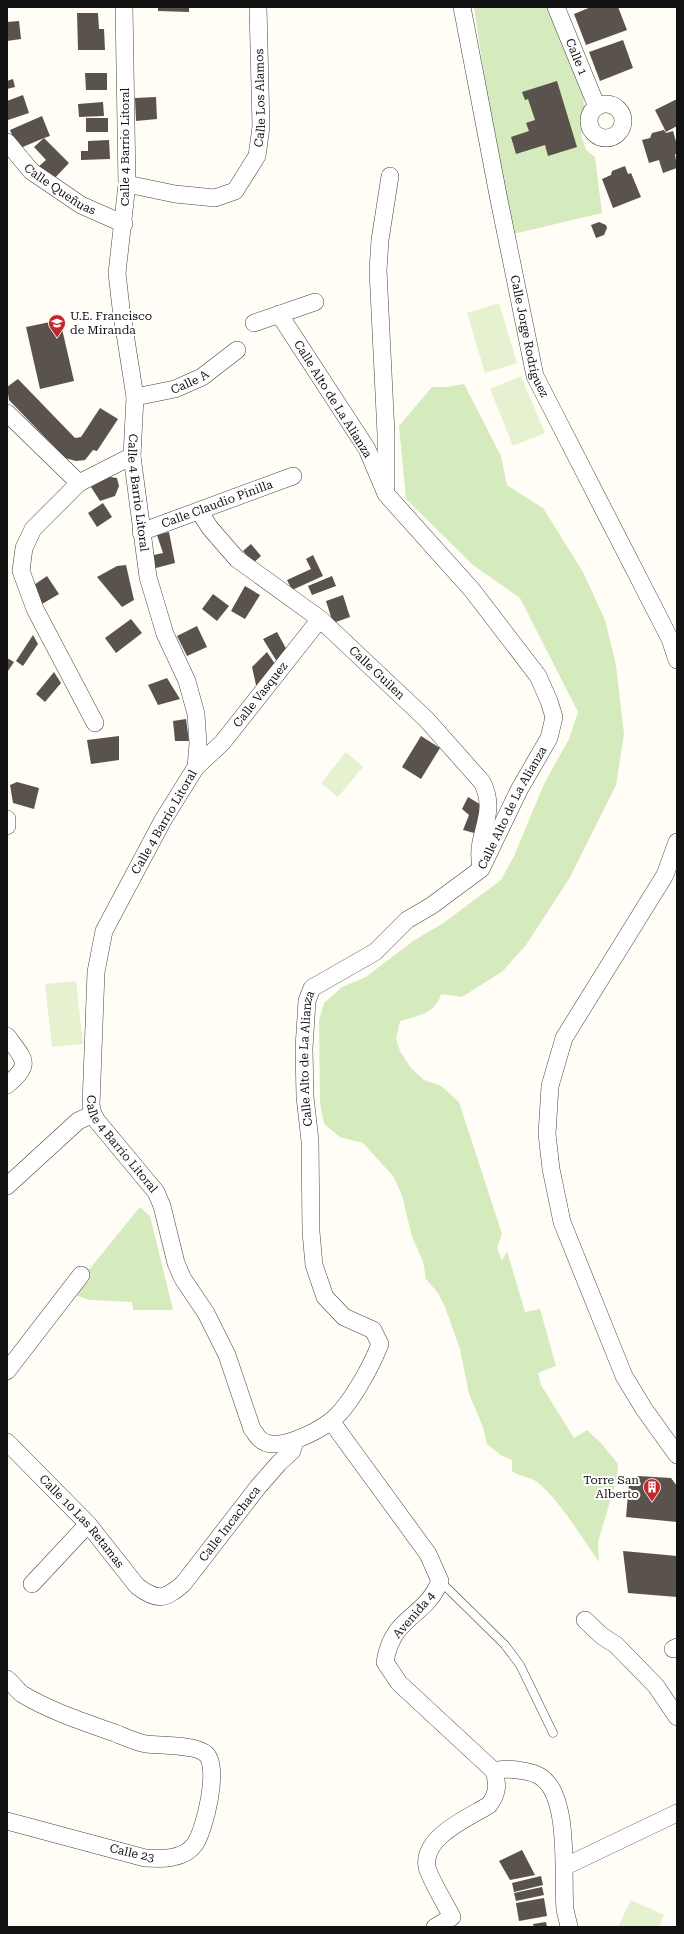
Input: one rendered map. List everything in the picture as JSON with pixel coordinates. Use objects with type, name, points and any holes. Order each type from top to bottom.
[{"type":"street","name":"Calle 4 Barrio Litoral","points":[[124,7],[127,184],[124,224],[117,273],[135,397],[132,456],[148,577],[165,634],[186,681],[196,714],[198,744],[196,767],[163,820],[104,931],[96,972],[93,1114],[97,1121],[156,1192],[162,1206],[176,1263],[183,1279],[206,1313],[227,1355],[252,1429],[260,1440],[267,1443],[279,1444],[295,1441]]},
{"type":"street","name":"Calle Los Alamos","points":[[127,184],[175,194],[215,198],[235,191],[257,156],[261,127],[258,7]]},
{"type":"street","name":"Calle Jorge Rodriguez","points":[[462,7],[498,200],[535,376],[674,643],[677,660]]},
{"type":"street","name":"Calle 1","points":[[556,7],[597,107]]},
{"type":"street","name":"Calle Queñuas","points":[[7,142],[31,171],[81,205],[124,224]]},
{"type":"street","points":[[386,494],[386,434],[378,270],[380,240],[390,176]]},
{"type":"street","points":[[254,323],[315,302]]},
{"type":"street","name":"Calle Alto de La Alianza","points":[[279,314],[367,449],[386,494],[472,590],[538,676],[549,700],[554,717],[549,738],[519,790],[481,869],[431,906],[407,920],[375,952],[312,988],[307,1001],[304,1048],[305,1097],[310,1140],[311,1232],[314,1265],[325,1296],[344,1317],[373,1330],[380,1344],[370,1368],[331,1421]]},
{"type":"street","name":"Calle A","points":[[135,397],[175,389],[202,377],[237,350]]},
{"type":"street","points":[[7,413],[79,483]]},
{"type":"street","points":[[95,723],[35,609],[21,571],[24,548],[33,530],[79,483],[132,456]]},
{"type":"street","name":"Calle Claudio Pinilla","points":[[141,532],[293,476]]},
{"type":"street","name":"Calle Guilen","points":[[200,511],[210,528],[237,559],[320,620],[426,719],[482,782],[487,793],[489,810],[479,848],[481,869]]},
{"type":"street","name":"Calle Vasquez","points":[[196,767],[222,743],[320,620]]},
{"type":"street","points":[[7,819],[7,826]]},
{"type":"street","points":[[677,842],[665,875],[564,1038],[550,1086],[547,1134],[551,1169],[562,1222],[624,1376],[644,1410],[677,1455]]},
{"type":"street","points":[[7,1036],[23,1058],[24,1065],[20,1073],[7,1085]]},
{"type":"street","points":[[7,1186],[78,1121],[93,1114]]},
{"type":"street","points":[[7,1371],[81,1275]]},
{"type":"street","points":[[295,1441],[331,1421]]},
{"type":"street","name":"Avenida 4","points":[[331,1421],[428,1554],[440,1581],[435,1594],[398,1630],[388,1646],[385,1662],[399,1683],[494,1771]]},
{"type":"street","name":"Calle Incachaca","points":[[158,1596],[168,1596],[183,1584],[258,1487],[279,1463],[292,1451],[295,1441]]},
{"type":"street","name":"Calle 10 Las Retamas","points":[[7,1442],[88,1524],[137,1586],[147,1594],[158,1596]]},
{"type":"street","points":[[32,1584],[88,1524]]},
{"type":"street","points":[[585,1620],[602,1636],[616,1645],[651,1681],[677,1717]]},
{"type":"street","name":"Calle 23","points":[[7,1679],[21,1693],[87,1724],[145,1743],[199,1749],[207,1754],[211,1762],[212,1776],[204,1822],[195,1844],[178,1856],[163,1859],[145,1858],[7,1821]]},
{"type":"street","points":[[435,1927],[455,1922],[427,1867],[428,1851],[436,1839],[489,1805],[493,1799],[498,1784],[494,1771],[512,1769],[530,1772],[541,1777],[550,1787],[558,1803],[566,1866],[565,1910],[569,1927]]},
{"type":"street","points":[[566,1866],[677,1813]]},
{"type":"lane","points":[[440,1581],[505,1645],[520,1665],[553,1733]]},
{"type":"green space","points":[[474,7],[563,7],[575,54],[582,91],[584,123],[581,135],[586,150],[595,157],[602,213],[509,235]]},
{"type":"green space","points":[[499,303],[517,363],[485,373],[467,313]]},
{"type":"green space","points":[[521,376],[545,433],[513,446],[490,389]]},
{"type":"green space","points":[[464,384],[501,456],[507,485],[543,508],[583,572],[605,620],[616,665],[624,734],[616,785],[569,879],[526,945],[503,971],[462,997],[441,994],[439,1000],[431,1010],[400,1021],[396,1039],[400,1051],[411,1068],[424,1080],[441,1086],[459,1102],[502,1234],[497,1248],[502,1261],[507,1251],[525,1312],[540,1309],[556,1366],[538,1373],[541,1385],[574,1438],[587,1430],[601,1443],[618,1464],[617,1478],[598,1542],[599,1562],[554,1498],[534,1480],[512,1471],[512,1460],[502,1456],[487,1444],[483,1427],[469,1394],[460,1349],[445,1307],[438,1293],[426,1279],[423,1261],[412,1237],[402,1195],[393,1176],[363,1143],[340,1137],[324,1124],[320,1103],[319,1021],[324,1003],[342,987],[366,977],[413,941],[442,924],[501,880],[514,856],[544,784],[569,739],[578,712],[520,598],[473,565],[406,499],[399,426],[432,387],[446,387]]},
{"type":"green space","points":[[346,752],[363,767],[338,797],[321,783]]},
{"type":"green space","points":[[76,981],[83,1044],[52,1047],[45,984]]},
{"type":"green space","points":[[140,1207],[150,1216],[173,1310],[133,1310],[132,1302],[89,1300],[70,1293]]},
{"type":"green space","points":[[631,1900],[664,1915],[659,1927],[618,1927]]},
{"type":"building","points":[[158,7],[189,7],[189,12],[158,11]]},
{"type":"building","points":[[591,7],[618,7],[627,30],[586,45],[574,14]]},
{"type":"building","points":[[77,13],[98,13],[99,29],[104,29],[105,50],[78,50]]},
{"type":"building","points":[[19,21],[21,39],[7,41],[7,22]]},
{"type":"building","points":[[623,40],[633,68],[600,81],[589,52]]},
{"type":"building","points":[[85,73],[107,73],[107,90],[86,90]]},
{"type":"building","points":[[13,79],[15,87],[7,89],[7,81]]},
{"type":"building","points":[[557,81],[577,147],[548,156],[545,145],[516,154],[511,137],[529,131],[526,123],[535,120],[528,99],[525,100],[522,92]]},
{"type":"building","points":[[23,95],[29,113],[8,120],[7,101]]},
{"type":"building","points":[[156,97],[157,119],[136,121],[135,98]]},
{"type":"building","points":[[677,99],[677,126],[666,132],[655,110]]},
{"type":"building","points":[[103,102],[104,116],[79,117],[78,104]]},
{"type":"building","points":[[42,116],[50,136],[18,149],[10,130]]},
{"type":"building","points":[[86,118],[108,118],[108,132],[86,132]]},
{"type":"building","points":[[664,130],[666,133],[673,131],[677,145],[677,154],[675,154],[677,168],[663,173],[659,160],[649,163],[642,140],[650,138],[652,133]]},
{"type":"building","points":[[44,138],[69,163],[52,181],[38,167],[46,160],[34,147]]},
{"type":"building","points":[[109,140],[110,159],[81,160],[81,151],[88,151],[88,141]]},
{"type":"building","points":[[625,166],[628,174],[631,173],[641,197],[613,208],[602,179],[611,175],[612,171]]},
{"type":"building","points":[[599,222],[606,225],[607,228],[604,235],[596,238],[591,225]]},
{"type":"building","points":[[60,320],[74,381],[40,389],[26,327]]},
{"type":"building","points":[[18,379],[75,438],[81,437],[100,408],[118,419],[97,451],[93,450],[85,460],[76,461],[65,458],[9,400],[7,387]]},
{"type":"building","points":[[110,477],[117,478],[119,486],[115,496],[100,501],[91,487],[94,481]]},
{"type":"building","points":[[103,503],[112,517],[97,527],[88,513]]},
{"type":"building","points":[[169,532],[175,563],[152,569],[149,556],[163,553],[157,535]]},
{"type":"building","points":[[251,544],[261,556],[253,563],[243,551]]},
{"type":"building","points":[[313,555],[323,576],[292,590],[287,580],[311,569],[306,559]]},
{"type":"building","points":[[126,565],[134,600],[122,607],[97,577],[117,566]]},
{"type":"building","points":[[47,576],[59,594],[42,604],[31,587]]},
{"type":"building","points":[[332,576],[336,586],[312,595],[308,586]]},
{"type":"building","points":[[245,586],[260,595],[245,619],[231,611]]},
{"type":"building","points":[[213,594],[229,606],[217,621],[202,609]]},
{"type":"building","points":[[343,595],[350,617],[333,623],[326,601]]},
{"type":"building","points":[[131,619],[142,633],[116,653],[105,638]]},
{"type":"building","points":[[197,626],[207,647],[187,656],[177,636]]},
{"type":"building","points":[[277,632],[288,652],[279,665],[263,639]]},
{"type":"building","points":[[33,635],[38,644],[23,666],[16,661]]},
{"type":"building","points":[[267,652],[277,667],[261,685],[256,685],[252,667]]},
{"type":"building","points":[[7,658],[14,662],[8,671],[7,671]]},
{"type":"building","points":[[54,672],[61,683],[45,702],[36,694]]},
{"type":"building","points":[[167,678],[180,699],[158,705],[148,685]]},
{"type":"building","points":[[186,719],[189,741],[175,741],[173,721]]},
{"type":"building","points":[[119,736],[119,760],[91,764],[87,740]]},
{"type":"building","points":[[421,736],[440,748],[421,779],[402,767]]},
{"type":"building","points":[[17,782],[39,788],[34,809],[13,803],[10,785]]},
{"type":"building","points":[[468,797],[483,806],[478,834],[463,830],[469,815],[462,809]]},
{"type":"building","name":"Torre San Alberto","points":[[638,1476],[671,1478],[677,1486],[677,1522],[626,1517],[629,1483]]},
{"type":"building","points":[[623,1551],[677,1556],[677,1597],[628,1593]]},
{"type":"building","points":[[522,1850],[535,1875],[510,1880],[499,1861]]},
{"type":"building","points":[[541,1876],[543,1885],[514,1892],[512,1883]]},
{"type":"building","points":[[542,1887],[544,1895],[516,1901],[514,1893]]},
{"type":"building","points":[[544,1898],[547,1916],[519,1921],[516,1903]]},
{"type":"building","points":[[546,1922],[547,1927],[534,1927],[533,1924]]},
{"type":"place","name":"U.E. Francisco de Miranda","points":[[57,338]]},
{"type":"place","name":"Torre San Alberto","points":[[652,1502]]}]
